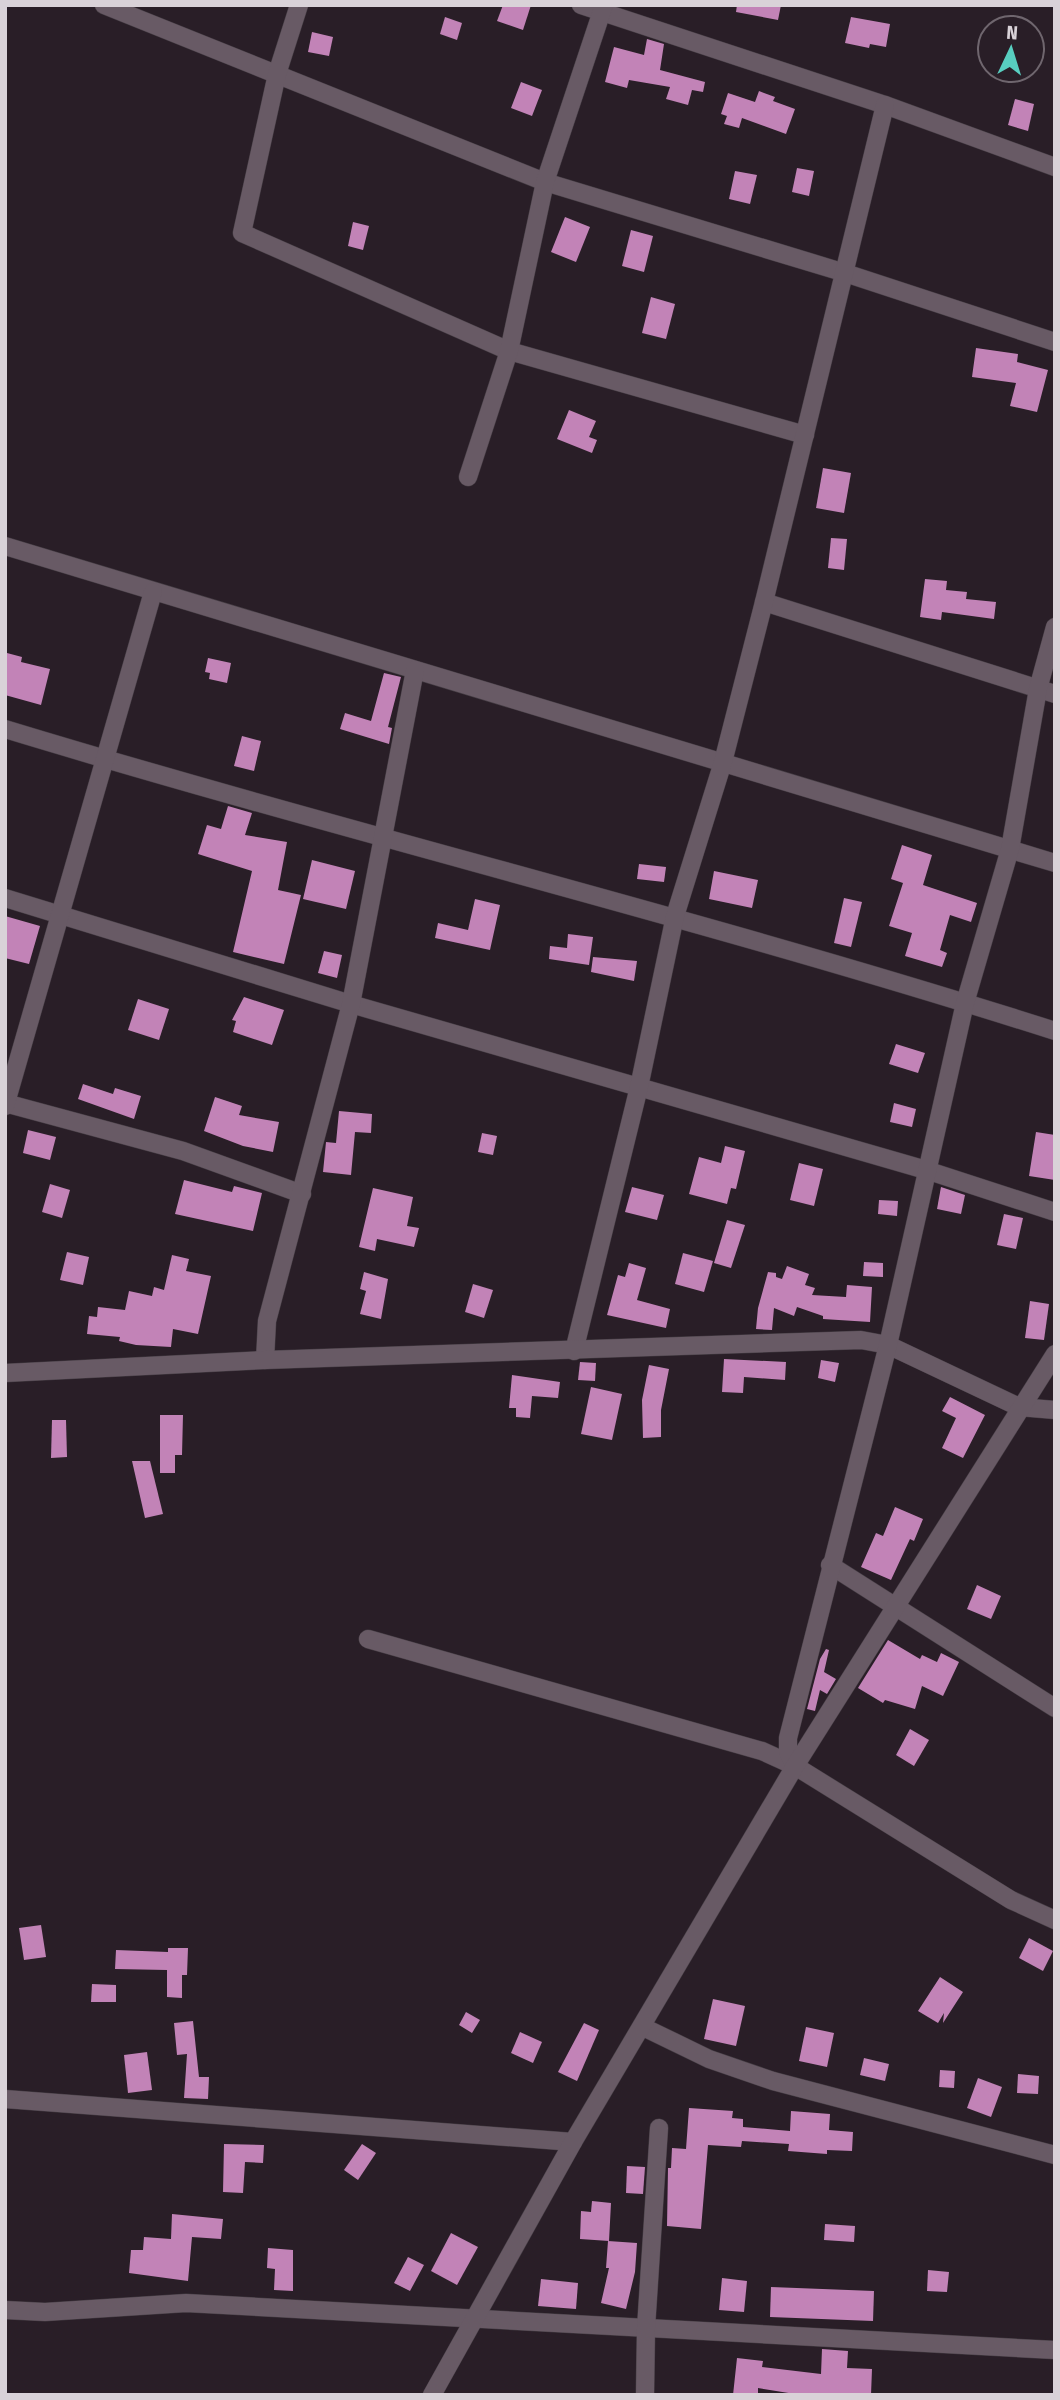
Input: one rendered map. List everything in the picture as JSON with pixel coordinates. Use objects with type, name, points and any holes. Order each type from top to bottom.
[{"type":"street","points":[[104,5],[545,182],[842,272],[1055,342]]},
{"type":"street","points":[[299,5],[277,74],[242,233],[509,351],[805,435]]},
{"type":"street","points":[[582,5],[603,9],[885,105],[1055,167]]},
{"type":"street","points":[[468,477],[509,351],[545,182],[603,9]]},
{"type":"street","points":[[574,1351],[639,1087],[675,916],[723,762],[885,105]]},
{"type":"street","points":[[5,546],[1055,863]]},
{"type":"street","points":[[153,592],[5,1104],[183,1151],[302,1194]]},
{"type":"street","points":[[764,602],[1047,691]]},
{"type":"street","points":[[795,1766],[788,1752],[788,1738],[888,1345],[965,1003],[1010,849],[1047,691],[1055,627]]},
{"type":"street","points":[[265,1360],[267,1321],[351,1004],[415,670]]},
{"type":"street","points":[[5,729],[675,916],[1055,1031]]},
{"type":"street","points":[[5,898],[351,1004],[926,1170],[1055,1212]]},
{"type":"street","points":[[5,1373],[265,1360],[861,1340],[888,1345],[1019,1407],[1055,1410]]},
{"type":"street","points":[[432,2395],[573,2141],[643,2027],[795,1766],[1019,1407],[1055,1354]]},
{"type":"street","points":[[830,1565],[1055,1708]]},
{"type":"street","points":[[368,1639],[762,1751],[795,1766],[1012,1900],[1055,1920]]},
{"type":"street","points":[[643,2027],[709,2059],[773,2081],[1055,2155]]},
{"type":"street","points":[[5,2099],[573,2141]]},
{"type":"street","points":[[645,2395],[646,2328],[659,2128]]},
{"type":"street","points":[[5,2310],[45,2312],[186,2303],[1055,2350]]},
{"type":"building","points":[[503,5],[531,5],[523,30],[497,21]]},
{"type":"building","points":[[737,5],[781,5],[778,20],[736,12]]},
{"type":"building","points":[[445,17],[462,23],[457,40],[440,34]]},
{"type":"building","points":[[851,17],[890,24],[886,47],[870,44],[869,48],[845,43]]},
{"type":"building","points":[[312,32],[333,37],[329,56],[308,52]]},
{"type":"building","points":[[647,39],[664,44],[660,70],[705,82],[703,92],[692,90],[688,105],[666,99],[670,87],[629,80],[627,88],[605,82],[614,47],[644,55]]},
{"type":"building","points":[[521,82],[542,90],[532,116],[511,108]]},
{"type":"building","points":[[759,91],[775,97],[773,101],[795,109],[786,134],[742,118],[739,128],[724,124],[727,116],[721,114],[728,93],[755,102]]},
{"type":"building","points":[[1015,99],[1034,104],[1028,131],[1008,125]]},
{"type":"building","points":[[797,168],[814,171],[809,196],[792,192]]},
{"type":"building","points":[[735,171],[757,175],[750,204],[729,199]]},
{"type":"building","points":[[565,217],[590,227],[576,262],[551,252]]},
{"type":"building","points":[[353,222],[369,226],[363,250],[348,246]]},
{"type":"building","points":[[631,230],[653,236],[644,272],[622,266]]},
{"type":"building","points":[[651,297],[675,304],[666,339],[642,333]]},
{"type":"building","points":[[976,348],[1018,354],[1017,362],[1048,370],[1037,412],[1010,406],[1016,383],[972,377]]},
{"type":"building","points":[[569,410],[596,421],[589,437],[597,440],[592,453],[557,439]]},
{"type":"building","points":[[823,468],[851,473],[844,513],[816,508]]},
{"type":"building","points":[[831,538],[847,539],[844,570],[828,568]]},
{"type":"building","points":[[925,579],[947,581],[946,590],[967,592],[966,599],[996,602],[994,619],[942,612],[941,620],[920,617]]},
{"type":"building","points":[[7,653],[22,657],[21,662],[50,669],[41,705],[5,695]]},
{"type":"building","points":[[208,658],[231,663],[227,683],[209,679],[210,673],[205,672]]},
{"type":"building","points":[[384,673],[401,677],[388,727],[392,728],[389,744],[340,729],[345,713],[371,721]]},
{"type":"building","points":[[242,736],[261,741],[254,771],[234,766]]},
{"type":"building","points":[[228,806],[252,813],[245,835],[287,842],[278,890],[301,895],[284,964],[233,952],[252,871],[198,854],[207,825],[221,829]]},
{"type":"building","points":[[902,845],[932,855],[923,885],[977,903],[971,922],[950,915],[940,950],[947,953],[942,967],[905,956],[912,933],[889,926],[903,883],[891,879]]},
{"type":"building","points":[[312,860],[355,871],[346,909],[303,899]]},
{"type":"building","points":[[639,864],[666,867],[664,882],[637,879]]},
{"type":"building","points":[[714,871],[758,880],[752,908],[709,899]]},
{"type":"building","points":[[844,898],[862,902],[851,947],[834,943]]},
{"type":"building","points":[[475,899],[500,905],[490,950],[435,938],[438,923],[468,930]]},
{"type":"building","points":[[5,916],[40,926],[29,964],[5,958]]},
{"type":"building","points":[[568,934],[593,937],[589,965],[549,959],[550,946],[567,948]]},
{"type":"building","points":[[324,951],[342,955],[337,978],[318,973]]},
{"type":"building","points":[[593,957],[637,961],[634,981],[591,972]]},
{"type":"building","points":[[244,997],[284,1010],[272,1045],[233,1032],[236,1021],[232,1020]]},
{"type":"building","points":[[138,999],[169,1009],[159,1040],[128,1030]]},
{"type":"building","points":[[896,1044],[925,1053],[918,1073],[889,1064]]},
{"type":"building","points":[[83,1084],[113,1094],[115,1088],[141,1096],[134,1119],[78,1099]]},
{"type":"building","points":[[215,1097],[242,1106],[239,1115],[279,1122],[273,1152],[243,1146],[204,1131]]},
{"type":"building","points":[[894,1103],[916,1109],[912,1127],[890,1122]]},
{"type":"building","points":[[339,1111],[372,1114],[371,1133],[355,1132],[351,1175],[323,1172],[326,1142],[336,1143]]},
{"type":"building","points":[[28,1130],[56,1137],[50,1160],[23,1153]]},
{"type":"building","points":[[1036,1132],[1055,1135],[1055,1180],[1029,1176]]},
{"type":"building","points":[[482,1133],[497,1136],[493,1155],[478,1152]]},
{"type":"building","points":[[725,1146],[745,1151],[736,1189],[731,1188],[727,1204],[689,1194],[699,1157],[721,1163]]},
{"type":"building","points":[[799,1163],[823,1169],[814,1206],[790,1200]]},
{"type":"building","points":[[184,1180],[232,1192],[234,1186],[262,1193],[253,1231],[175,1214]]},
{"type":"building","points":[[50,1184],[70,1190],[62,1218],[42,1212]]},
{"type":"building","points":[[632,1187],[664,1195],[657,1220],[625,1212]]},
{"type":"building","points":[[941,1187],[965,1195],[961,1214],[937,1209]]},
{"type":"building","points":[[373,1188],[413,1197],[407,1226],[419,1228],[414,1247],[377,1239],[375,1251],[359,1247]]},
{"type":"building","points":[[879,1200],[898,1201],[897,1216],[878,1214]]},
{"type":"building","points":[[1004,1214],[1023,1218],[1016,1249],[997,1245]]},
{"type":"building","points":[[727,1220],[745,1225],[731,1268],[714,1263]]},
{"type":"building","points":[[67,1252],[89,1257],[83,1285],[60,1280]]},
{"type":"building","points":[[683,1253],[713,1261],[704,1292],[675,1284]]},
{"type":"building","points":[[172,1255],[189,1259],[186,1271],[211,1276],[198,1334],[173,1329],[171,1347],[136,1345],[119,1341],[120,1337],[87,1334],[89,1316],[97,1317],[98,1307],[125,1310],[129,1291],[152,1296],[154,1287],[164,1290]]},
{"type":"building","points":[[864,1262],[883,1263],[883,1277],[863,1276]]},
{"type":"building","points":[[629,1263],[646,1268],[637,1300],[670,1309],[666,1328],[607,1315],[618,1275],[625,1277]]},
{"type":"building","points":[[787,1266],[809,1274],[805,1285],[815,1288],[812,1295],[846,1297],[847,1285],[872,1287],[870,1322],[823,1319],[823,1316],[797,1307],[794,1316],[774,1308],[772,1330],[756,1329],[758,1308],[768,1272],[776,1273],[776,1277],[782,1279]]},
{"type":"building","points":[[364,1272],[388,1279],[381,1319],[360,1314],[366,1291],[360,1289]]},
{"type":"building","points":[[473,1284],[493,1290],[484,1318],[465,1312]]},
{"type":"building","points":[[1030,1301],[1049,1304],[1044,1340],[1025,1338]]},
{"type":"building","points":[[724,1359],[786,1362],[785,1380],[744,1377],[743,1393],[722,1392]]},
{"type":"building","points":[[821,1360],[839,1363],[835,1382],[818,1378]]},
{"type":"building","points":[[580,1362],[596,1363],[595,1381],[578,1380]]},
{"type":"building","points":[[649,1365],[669,1369],[661,1410],[661,1437],[643,1438],[642,1400]]},
{"type":"building","points":[[512,1375],[560,1382],[558,1398],[532,1396],[530,1418],[516,1417],[516,1408],[509,1408]]},
{"type":"building","points":[[591,1387],[622,1394],[612,1440],[581,1434]]},
{"type":"building","points":[[950,1397],[985,1415],[963,1458],[942,1448],[956,1418],[942,1411]]},
{"type":"building","points":[[160,1415],[183,1415],[182,1455],[175,1455],[175,1473],[160,1473]]},
{"type":"building","points":[[52,1420],[66,1420],[67,1457],[51,1458]]},
{"type":"building","points":[[132,1461],[150,1461],[163,1514],[145,1518]]},
{"type":"building","points":[[895,1507],[923,1519],[914,1541],[910,1539],[891,1580],[861,1567],[876,1533],[883,1536]]},
{"type":"building","points":[[977,1585],[1001,1596],[991,1619],[967,1609]]},
{"type":"building","points":[[888,1640],[920,1659],[922,1655],[937,1662],[941,1653],[959,1662],[943,1696],[922,1686],[915,1709],[885,1700],[883,1703],[858,1688]]},
{"type":"building","points":[[826,1649],[829,1650],[824,1672],[836,1679],[827,1694],[820,1690],[815,1711],[807,1709],[820,1659]]},
{"type":"building","points":[[910,1729],[929,1740],[914,1766],[896,1755]]},
{"type":"building","points":[[41,1925],[46,1957],[24,1960],[19,1928]]},
{"type":"building","points":[[1029,1938],[1053,1951],[1043,1971],[1019,1958]]},
{"type":"building","points":[[168,1948],[188,1948],[187,1975],[182,1975],[182,1998],[167,1997],[167,1970],[115,1969],[116,1950],[168,1952]]},
{"type":"building","points":[[940,1977],[963,1992],[943,2023],[944,2013],[938,2023],[918,2011]]},
{"type":"building","points":[[92,1984],[116,1985],[116,2002],[91,2002]]},
{"type":"building","points":[[713,1999],[745,2006],[736,2046],[704,2039]]},
{"type":"building","points":[[466,2012],[480,2020],[472,2033],[459,2025]]},
{"type":"building","points":[[193,2021],[199,2077],[209,2077],[208,2099],[184,2098],[187,2054],[177,2055],[174,2023]]},
{"type":"building","points":[[584,2023],[599,2030],[577,2081],[558,2072]]},
{"type":"building","points":[[806,2027],[834,2033],[827,2067],[799,2061]]},
{"type":"building","points":[[520,2032],[542,2042],[533,2063],[511,2053]]},
{"type":"building","points":[[147,2052],[152,2090],[128,2093],[124,2055]]},
{"type":"building","points":[[864,2058],[889,2064],[885,2081],[860,2075]]},
{"type":"building","points":[[940,2070],[955,2071],[954,2088],[939,2087]]},
{"type":"building","points":[[1018,2074],[1039,2076],[1038,2094],[1017,2093]]},
{"type":"building","points":[[978,2078],[1002,2087],[991,2117],[967,2108]]},
{"type":"building","points":[[689,2108],[733,2111],[732,2118],[743,2119],[743,2127],[790,2131],[791,2111],[830,2114],[829,2130],[853,2132],[852,2151],[827,2150],[827,2154],[788,2151],[789,2144],[742,2141],[741,2147],[708,2145],[701,2229],[667,2226],[668,2168],[671,2168],[672,2148],[686,2149]]},
{"type":"building","points":[[224,2144],[264,2145],[263,2163],[245,2162],[243,2193],[223,2192]]},
{"type":"building","points":[[362,2144],[376,2153],[358,2180],[344,2170]]},
{"type":"building","points":[[627,2166],[645,2167],[643,2194],[626,2193]]},
{"type":"building","points":[[592,2201],[611,2203],[609,2241],[580,2239],[581,2211],[591,2212]]},
{"type":"building","points":[[172,2214],[223,2219],[221,2239],[192,2237],[188,2281],[129,2273],[131,2250],[143,2250],[144,2237],[171,2239]]},
{"type":"building","points":[[825,2224],[855,2226],[854,2242],[824,2240]]},
{"type":"building","points":[[451,2233],[478,2247],[457,2285],[431,2271]]},
{"type":"building","points":[[608,2241],[637,2243],[635,2272],[626,2309],[601,2303],[609,2268],[606,2268]]},
{"type":"building","points":[[268,2248],[293,2250],[293,2291],[274,2290],[275,2269],[267,2268]]},
{"type":"building","points":[[408,2257],[424,2265],[410,2291],[394,2283]]},
{"type":"building","points":[[928,2270],[949,2272],[947,2292],[927,2291]]},
{"type":"building","points":[[722,2278],[747,2281],[744,2312],[719,2310]]},
{"type":"building","points":[[541,2279],[578,2283],[576,2309],[538,2306]]},
{"type":"building","points":[[771,2287],[874,2291],[873,2321],[770,2317]]},
{"type":"building","points":[[822,2349],[848,2351],[847,2368],[872,2369],[871,2395],[801,2395],[758,2388],[758,2395],[733,2395],[737,2358],[763,2361],[762,2367],[821,2374]]}]
